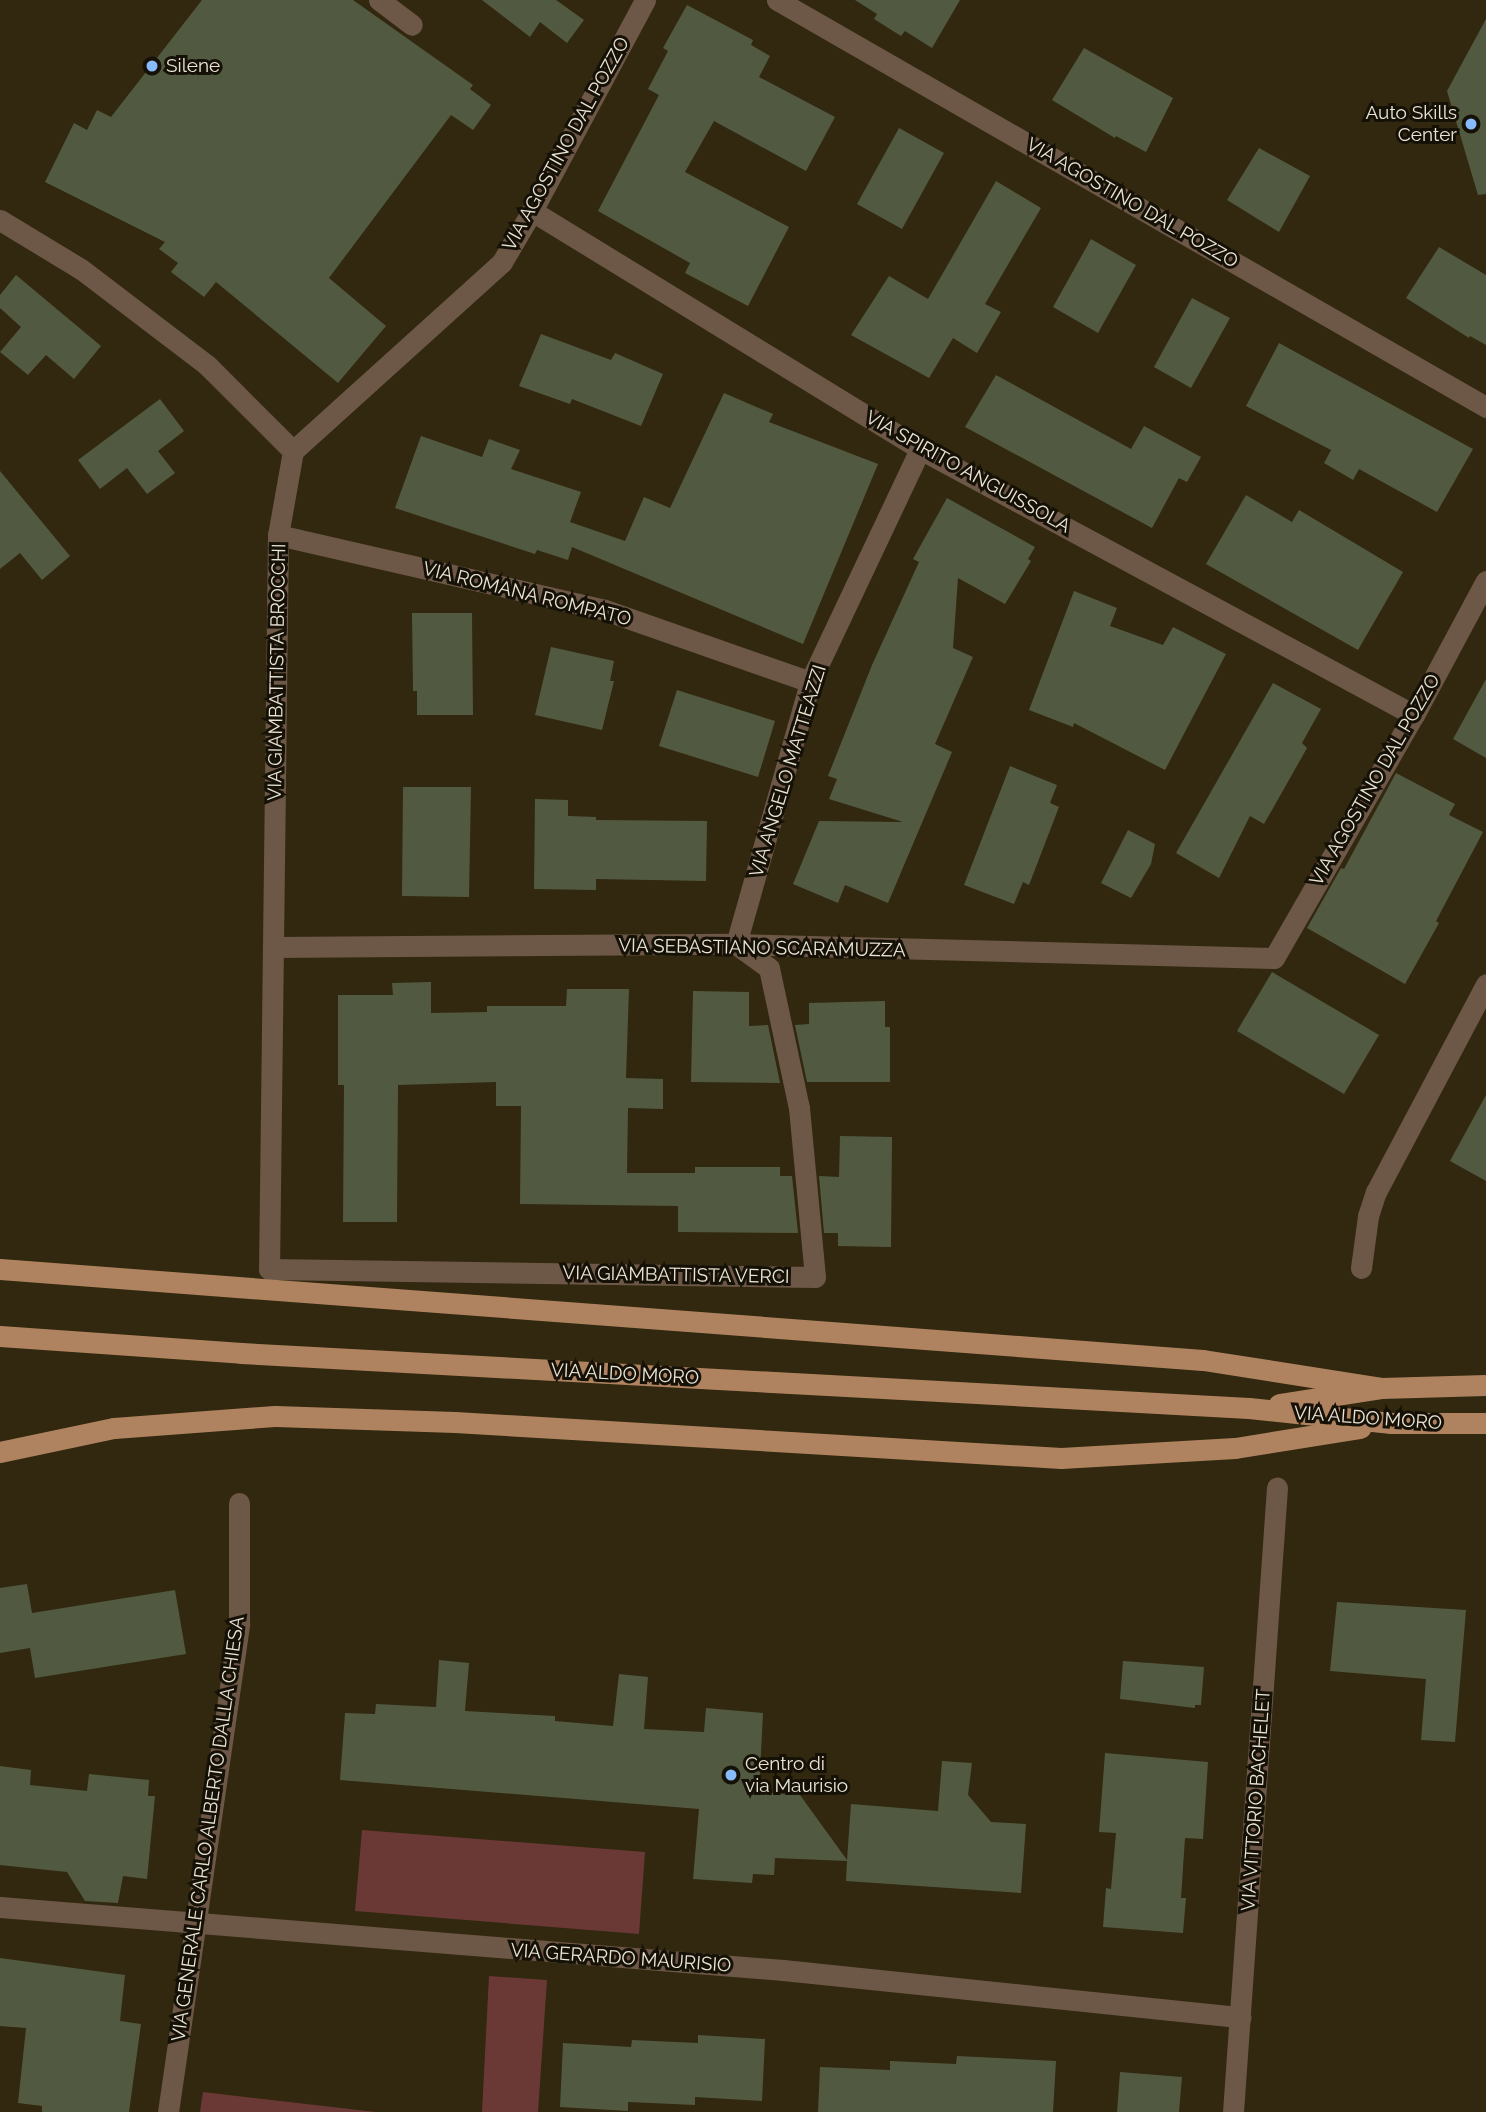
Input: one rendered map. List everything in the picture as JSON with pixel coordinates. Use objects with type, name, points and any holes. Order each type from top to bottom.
[{"type":"main road","points":[[0,1269],[1203,1360],[1381,1388]]},
{"type":"main road","name":"VIA ALDO MORO","points":[[0,1336],[254,1354],[1249,1408],[1391,1423],[1486,1423]]},
{"type":"main road","name":"VIA ALDO MORO","points":[[1249,1408],[1381,1388],[1486,1385]]},
{"type":"main road","points":[[0,1452],[114,1427],[275,1416],[455,1422],[1061,1458],[1235,1448],[1391,1423]]},
{"type":"street","points":[[379,0],[412,25]]},
{"type":"street","name":"VIA AGOSTINO DAL POZZO","points":[[293,451],[502,262],[645,0]]},
{"type":"street","name":"VIA AGOSTINO DAL POZZO","points":[[777,0],[1486,407]]},
{"type":"street","name":"VIA SPIRITO ANGUISSOLA","points":[[532,211],[920,449],[1414,715]]},
{"type":"street","points":[[0,220],[81,269],[207,365],[293,451]]},
{"type":"street","name":"VIA ANGELO MATTEAZZI","points":[[736,944],[810,682],[920,449]]},
{"type":"street","name":"VIA GIAMBATTISTA BROCCHI","points":[[269,1269],[278,536],[293,451]]},
{"type":"street","name":"VIA ROMANA ROMPATO","points":[[278,536],[602,609],[810,682]]},
{"type":"street","name":"VIA AGOSTINO DAL POZZO","points":[[1251,956],[1274,958],[1414,715],[1486,581]]},
{"type":"street","name":"VIA SEBASTIANO SCARAMUZZA","points":[[273,947],[736,944],[1251,956]]},
{"type":"street","name":"VIA GIAMBATTISTA VERCI","points":[[269,1269],[815,1277],[799,1108],[769,968],[736,944]]},
{"type":"street","points":[[1362,1268],[1368,1216],[1376,1192],[1486,984]]},
{"type":"street","name":"VIA VITTORIO BACHELET","points":[[1233,2112],[1277,1488]]},
{"type":"street","name":"VIA GENERALE CARLO ALBERTO DALLA CHIESA","points":[[169,2112],[239,1623],[239,1503]]},
{"type":"street","name":"VIA GERARDO MAURISIO","points":[[0,1908],[783,1970],[1241,2017]]},
{"type":"shaded area","points":[[362,1830],[645,1852],[639,1934],[355,1911]]},
{"type":"shaded area","points":[[489,1976],[547,1980],[538,2112],[482,2112]]},
{"type":"shaded area","points":[[203,2092],[376,2112],[200,2112]]},
{"type":"building","points":[[202,0],[353,0],[473,85],[470,89],[491,105],[473,130],[451,115],[329,278],[386,326],[338,383],[216,282],[204,297],[171,272],[178,263],[159,249],[165,242],[45,182],[74,123],[87,130],[97,110],[111,117]]},
{"type":"building","points":[[482,0],[556,0],[584,20],[567,43],[540,22],[530,37]]},
{"type":"building","points":[[855,0],[960,0],[932,48],[905,31],[901,36],[874,19],[877,14]]},
{"type":"building","points":[[687,5],[753,40],[751,45],[770,56],[759,77],[835,117],[806,171],[714,121],[685,172],[789,227],[748,306],[685,273],[690,263],[598,211],[659,95],[648,89],[668,51],[663,48]]},
{"type":"building","name":"Auto Skills Center","points":[[1486,19],[1486,194],[1478,195],[1447,91]]},
{"type":"building","points":[[1084,48],[1173,98],[1146,152],[1116,136],[1115,138],[1052,100]]},
{"type":"building","points":[[899,128],[944,153],[902,229],[857,204]]},
{"type":"building","points":[[1259,148],[1310,176],[1279,232],[1227,200]]},
{"type":"building","points":[[996,181],[1041,208],[985,304],[1001,312],[977,353],[953,338],[929,378],[851,335],[889,276],[928,299]]},
{"type":"building","points":[[1091,239],[1136,265],[1098,333],[1053,307]]},
{"type":"building","points":[[1439,247],[1486,275],[1486,345],[1470,336],[1469,338],[1406,298]]},
{"type":"building","points":[[16,275],[101,346],[74,379],[46,355],[28,375],[0,352],[21,327],[0,308],[0,295]]},
{"type":"building","points":[[1192,298],[1230,318],[1191,388],[1154,367]]},
{"type":"building","points":[[541,334],[611,360],[615,353],[663,374],[641,426],[572,399],[570,404],[519,386]]},
{"type":"building","points":[[1279,343],[1473,449],[1437,512],[1359,469],[1353,480],[1324,463],[1331,450],[1246,406]]},
{"type":"building","points":[[996,375],[1131,449],[1144,426],[1201,457],[1187,482],[1179,478],[1152,528],[965,427]]},
{"type":"building","points":[[724,393],[773,414],[769,422],[878,464],[803,644],[572,547],[568,560],[537,550],[535,554],[395,508],[421,436],[482,457],[489,439],[520,450],[511,469],[581,492],[570,522],[625,541],[644,497],[670,508]]},
{"type":"building","points":[[160,399],[184,431],[158,451],[175,473],[147,494],[127,468],[100,489],[78,460]]},
{"type":"building","points":[[0,471],[70,556],[42,580],[20,553],[0,569]]},
{"type":"building","points":[[1246,495],[1292,522],[1299,510],[1403,572],[1358,650],[1206,564]]},
{"type":"building","points":[[947,498],[1035,547],[1028,559],[1031,561],[1005,604],[958,578],[953,648],[973,657],[935,744],[952,752],[888,903],[845,885],[838,903],[793,884],[819,821],[903,822],[829,799],[837,779],[828,776],[872,665],[919,562],[913,559]]},
{"type":"building","points":[[1074,591],[1117,608],[1110,626],[1163,645],[1173,627],[1226,654],[1165,770],[1074,723],[1073,727],[1029,710]]},
{"type":"building","points":[[412,613],[472,613],[473,715],[417,715],[417,691],[413,691]]},
{"type":"building","points":[[551,647],[614,661],[610,681],[614,681],[602,730],[535,715]]},
{"type":"building","points":[[1486,679],[1486,758],[1453,739]]},
{"type":"building","points":[[1273,683],[1321,709],[1302,743],[1307,748],[1264,824],[1250,816],[1219,878],[1176,853]]},
{"type":"building","points":[[677,690],[775,721],[758,777],[659,746]]},
{"type":"building","points":[[1010,766],[1057,785],[1050,803],[1059,807],[1029,885],[1023,882],[1014,904],[964,885]]},
{"type":"building","points":[[1396,773],[1455,804],[1449,815],[1483,832],[1436,921],[1439,923],[1405,984],[1307,928],[1341,868],[1344,869]]},
{"type":"building","points":[[403,787],[471,787],[469,897],[402,896]]},
{"type":"building","points":[[535,799],[568,800],[568,816],[596,817],[596,820],[707,821],[706,881],[596,879],[596,890],[534,889]]},
{"type":"building","points":[[1128,830],[1155,844],[1151,864],[1131,898],[1101,883]]},
{"type":"building","points":[[1272,972],[1379,1035],[1344,1094],[1237,1031]]},
{"type":"building","points":[[431,982],[431,1013],[487,1012],[487,1006],[566,1006],[567,989],[629,989],[626,1078],[663,1079],[663,1109],[628,1108],[627,1173],[695,1173],[695,1167],[780,1167],[780,1176],[792,1176],[798,1233],[678,1232],[678,1206],[520,1204],[521,1106],[496,1106],[496,1082],[398,1085],[397,1222],[343,1222],[344,1085],[338,1085],[338,995],[393,995],[392,983]]},
{"type":"building","points":[[693,991],[749,992],[749,1026],[768,1025],[780,1083],[691,1082]]},
{"type":"building","points":[[885,1001],[885,1027],[890,1027],[890,1082],[807,1082],[795,1025],[809,1024],[809,1003]]},
{"type":"building","points":[[1486,1095],[1486,1181],[1450,1161]]},
{"type":"building","points":[[840,1136],[892,1137],[891,1247],[838,1246],[838,1233],[824,1233],[819,1176],[839,1177]]},
{"type":"building","points":[[27,1584],[32,1613],[175,1590],[186,1654],[35,1678],[30,1648],[0,1653],[0,1588]]},
{"type":"building","points":[[1337,1602],[1466,1610],[1455,1742],[1421,1740],[1426,1679],[1330,1671]]},
{"type":"building","points":[[439,1660],[469,1663],[465,1711],[555,1716],[555,1721],[613,1726],[619,1674],[648,1677],[644,1729],[704,1732],[706,1708],[763,1713],[759,1792],[800,1795],[847,1860],[851,1804],[938,1811],[942,1761],[972,1763],[968,1795],[991,1822],[1026,1824],[1021,1893],[846,1881],[847,1861],[775,1858],[774,1875],[753,1874],[752,1883],[693,1879],[699,1809],[340,1780],[345,1713],[375,1714],[376,1704],[436,1707]]},
{"type":"building","points":[[1123,1661],[1204,1667],[1201,1705],[1195,1705],[1195,1708],[1120,1699]]},
{"type":"building","points":[[1105,1753],[1208,1762],[1203,1839],[1185,1838],[1181,1898],[1186,1898],[1183,1933],[1103,1927],[1106,1888],[1111,1889],[1116,1833],[1099,1832]]},
{"type":"building","points":[[0,1766],[31,1770],[30,1785],[87,1791],[89,1774],[149,1780],[148,1796],[155,1796],[147,1879],[123,1876],[118,1903],[85,1901],[67,1872],[0,1865]]},
{"type":"building","points":[[0,1958],[125,1975],[120,2021],[141,2024],[129,2112],[42,2112],[42,2106],[18,2103],[26,2028],[0,2026]]},
{"type":"building","points":[[698,2035],[765,2039],[762,2101],[695,2097],[695,2105],[628,2102],[628,2111],[560,2107],[563,2043],[631,2047],[632,2040],[698,2043]]},
{"type":"building","points":[[957,2056],[1056,2061],[1053,2112],[818,2112],[820,2067],[890,2070],[890,2061],[956,2064]]},
{"type":"building","points":[[1120,2072],[1182,2077],[1179,2112],[1117,2112]]},
{"type":"place","name":"Silene","points":[[152,66]]},
{"type":"place","name":"Auto Skills Center","points":[[1471,124]]},
{"type":"place","name":"Centro di via Maurisio","points":[[731,1775]]}]
